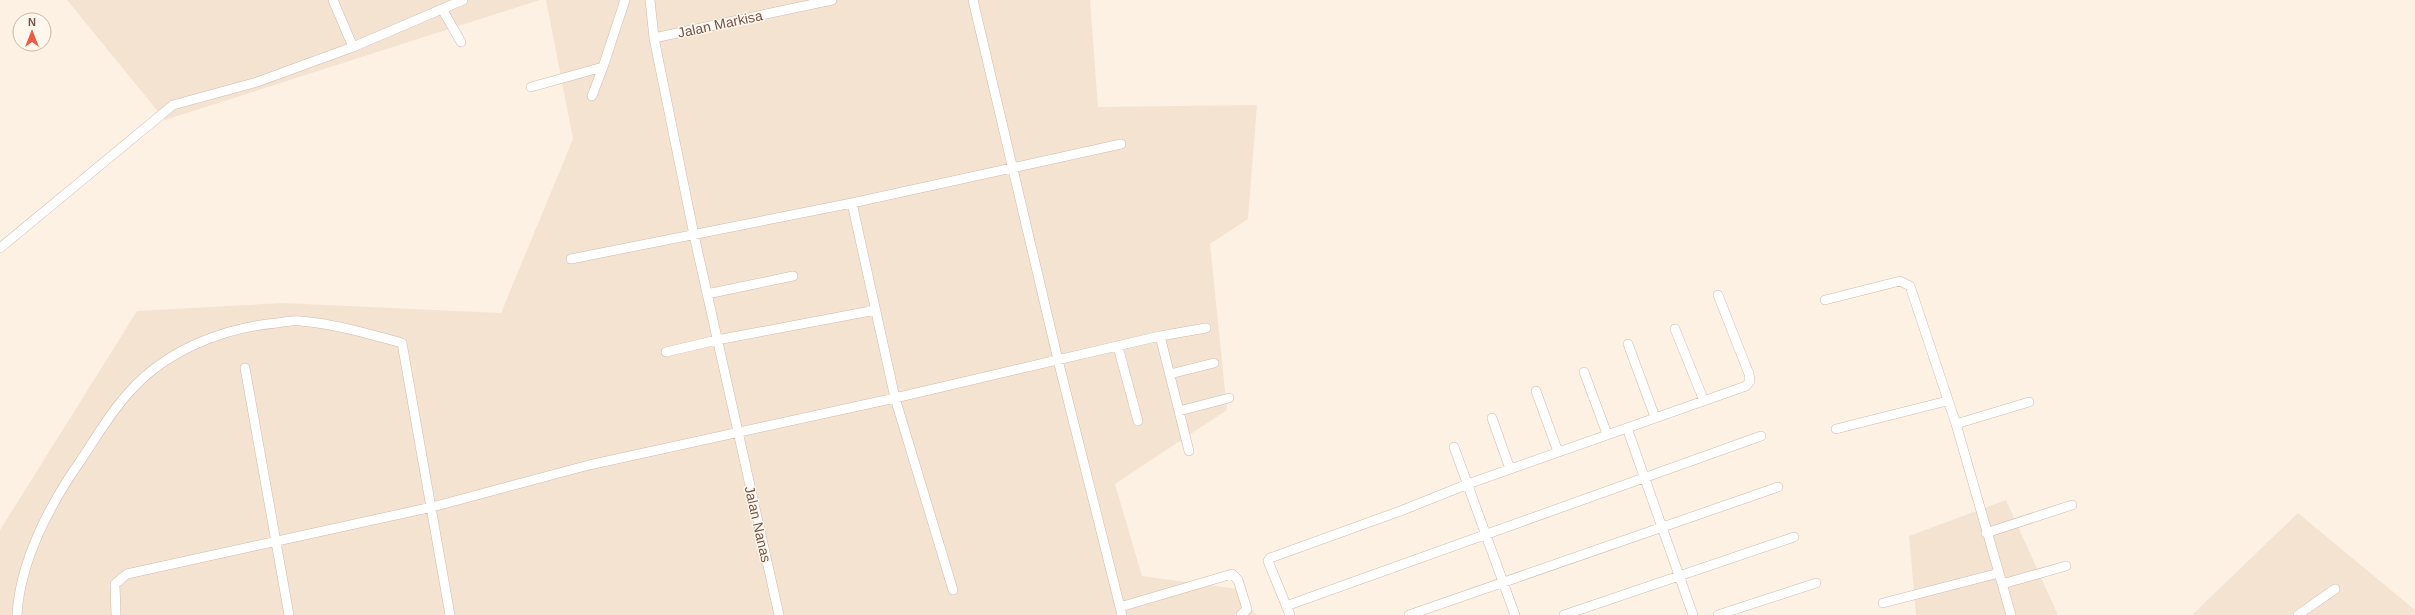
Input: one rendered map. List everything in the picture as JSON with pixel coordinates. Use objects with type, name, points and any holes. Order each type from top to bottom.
[{"type":"street","points":[[333,0],[353,47]]},
{"type":"street","points":[[0,248],[173,105],[257,82],[353,47],[463,0]]},
{"type":"street","points":[[592,96],[625,0]]},
{"type":"street","name":"Jalan Nanas","points":[[650,0],[654,38],[694,235],[737,433],[779,615]]},
{"type":"street","name":"Jalan Markisa","points":[[654,38],[832,0]]},
{"type":"street","points":[[973,0],[1058,360],[1121,611],[1232,574],[1238,580],[1247,609],[1241,615]]},
{"type":"street","points":[[442,9],[461,42]]},
{"type":"street","points":[[531,87],[603,67]]},
{"type":"street","points":[[571,259],[852,203],[1121,144]]},
{"type":"street","points":[[852,203],[895,398],[953,590]]},
{"type":"street","points":[[707,294],[794,276]]},
{"type":"street","points":[[1825,300],[1900,281],[1907,283],[1910,286],[1947,402],[1956,424],[1986,533],[2011,615]]},
{"type":"street","points":[[1718,295],[1749,374],[1750,381],[1746,386],[1468,484],[1403,510],[1270,558],[1268,561],[1288,610],[1485,534],[1761,436]]},
{"type":"street","points":[[666,352],[717,340],[876,310]]},
{"type":"street","points":[[17,615],[29,561],[42,527],[70,475],[132,388],[172,355],[212,337],[249,325],[300,320],[350,329],[402,343],[450,615]]},
{"type":"street","points":[[116,615],[115,584],[127,574],[275,540],[432,507],[590,465],[895,398],[1160,336],[1206,328]]},
{"type":"street","points":[[1675,329],[1704,401]]},
{"type":"street","points":[[1160,336],[1189,451]]},
{"type":"street","points":[[1628,344],[1655,417]]},
{"type":"street","points":[[1118,347],[1138,421]]},
{"type":"street","points":[[1170,374],[1214,363]]},
{"type":"street","points":[[245,368],[289,615]]},
{"type":"street","points":[[1584,372],[1608,434]]},
{"type":"street","points":[[1536,391],[1558,452]]},
{"type":"street","points":[[1179,411],[1228,398]]},
{"type":"street","points":[[1836,429],[1947,402]]},
{"type":"street","points":[[1956,424],[2029,402]]},
{"type":"street","points":[[1492,418],[1510,469]]},
{"type":"street","points":[[1627,428],[1663,526],[1678,575],[1693,615]]},
{"type":"street","points":[[1454,447],[1515,615]]},
{"type":"street","points":[[1409,615],[1778,487]]},
{"type":"street","points":[[1986,533],[2072,505]]},
{"type":"street","points":[[1564,615],[1794,536]]},
{"type":"street","points":[[2002,584],[2066,566]]},
{"type":"street","points":[[1883,603],[1999,573]]},
{"type":"street","points":[[1718,615],[1816,583]]},
{"type":"street","points":[[2298,615],[2335,589]]},
{"type":"shaded area","points":[[67,0],[540,0],[165,120]]},
{"type":"shaded area","points":[[546,0],[1090,0],[1098,107],[1257,105],[1248,219],[1210,244],[1227,410],[1115,484],[1142,576],[1238,589],[1256,615],[0,615],[0,530],[137,311],[283,303],[501,313],[573,139]]},
{"type":"shaded area","points":[[2006,500],[2058,615],[1916,615],[1909,536]]},
{"type":"shaded area","points":[[2298,513],[2415,610],[2415,615],[2192,615]]}]
